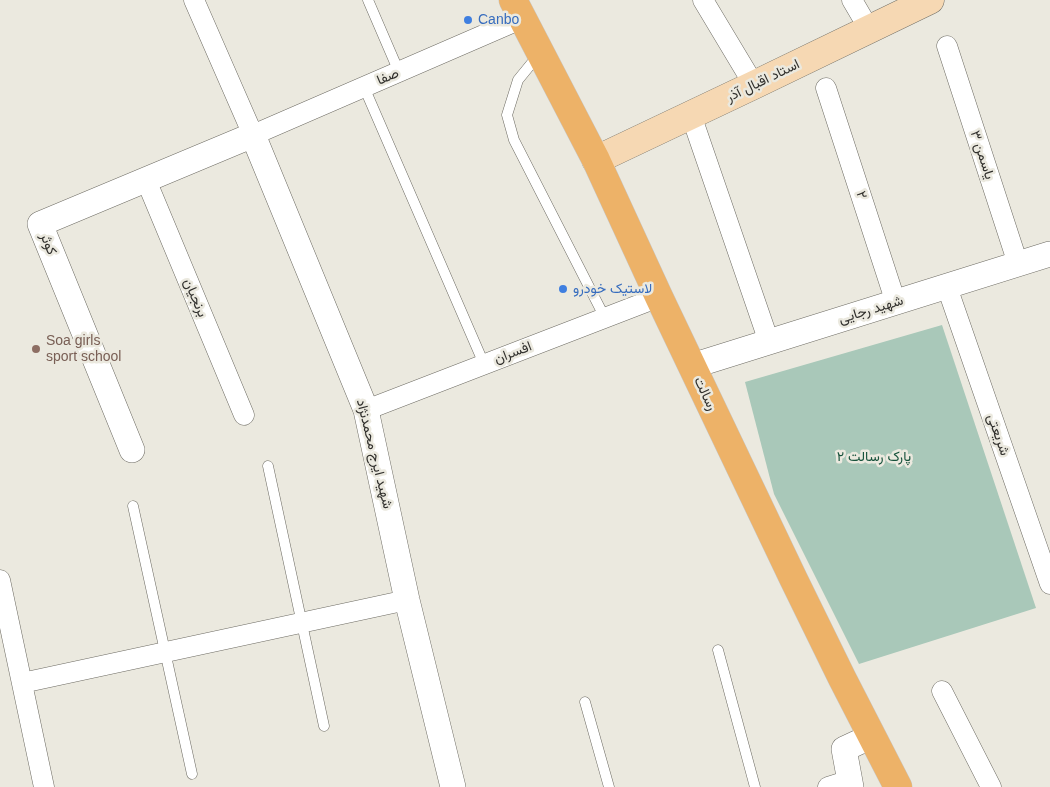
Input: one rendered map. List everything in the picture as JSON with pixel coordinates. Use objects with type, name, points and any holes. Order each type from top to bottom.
[{"type":"main road","name":"استاد اقبال آذر","points":[[596,160],[754,86],[930,0]]},
{"type":"main road","name":"رسالت","points":[[518,9],[596,160],[659,297],[842,678],[898,787]]},
{"type":"street","points":[[194,0],[254,135]]},
{"type":"street","points":[[703,0],[754,86]]},
{"type":"street","points":[[852,0],[869,29]]},
{"type":"street","name":"صفا","points":[[254,135],[399,72],[518,9]]},
{"type":"street","name":"یاسمن ۳","points":[[947,46],[1018,264]]},
{"type":"street","name":"۲","points":[[826,88],[896,303]]},
{"type":"street","points":[[691,115],[769,342]]},
{"type":"street","name":"کوثر","points":[[132,450],[40,224],[254,135]]},
{"type":"street","name":"شهید ایرج محمدنژاد","points":[[254,135],[366,410],[407,600],[453,787]]},
{"type":"street","name":"برنجیان","points":[[146,180],[244,416]]},
{"type":"street","name":"شهید رجایی","points":[[692,366],[1050,254]]},
{"type":"street","name":"شریعتی","points":[[947,286],[1050,584]]},
{"type":"street","name":"افسران","points":[[366,410],[659,297]]},
{"type":"street","points":[[0,580],[44,787]]},
{"type":"street","points":[[22,683],[407,600]]},
{"type":"street","points":[[942,691],[991,787]]},
{"type":"street","points":[[843,785],[844,749],[872,736]]},
{"type":"lane","points":[[368,0],[399,72]]},
{"type":"lane","points":[[541,52],[518,80],[507,115],[514,140],[605,318]]},
{"type":"lane","points":[[364,87],[484,364]]},
{"type":"lane","points":[[268,466],[324,726]]},
{"type":"lane","points":[[134,506],[192,774]]},
{"type":"lane","points":[[718,650],[755,787]]},
{"type":"lane","points":[[585,702],[609,787]]},
{"type":"green space","name":"پارک رسالت ۲","points":[[942,325],[1036,608],[859,664],[774,494],[745,382]]},
{"type":"place","name":"Canbo","points":[[468,20]]},
{"type":"place","name":"لاستیک خودرو","points":[[563,289]]},
{"type":"place","name":"Soa girls sport school","points":[[36,349]]}]
